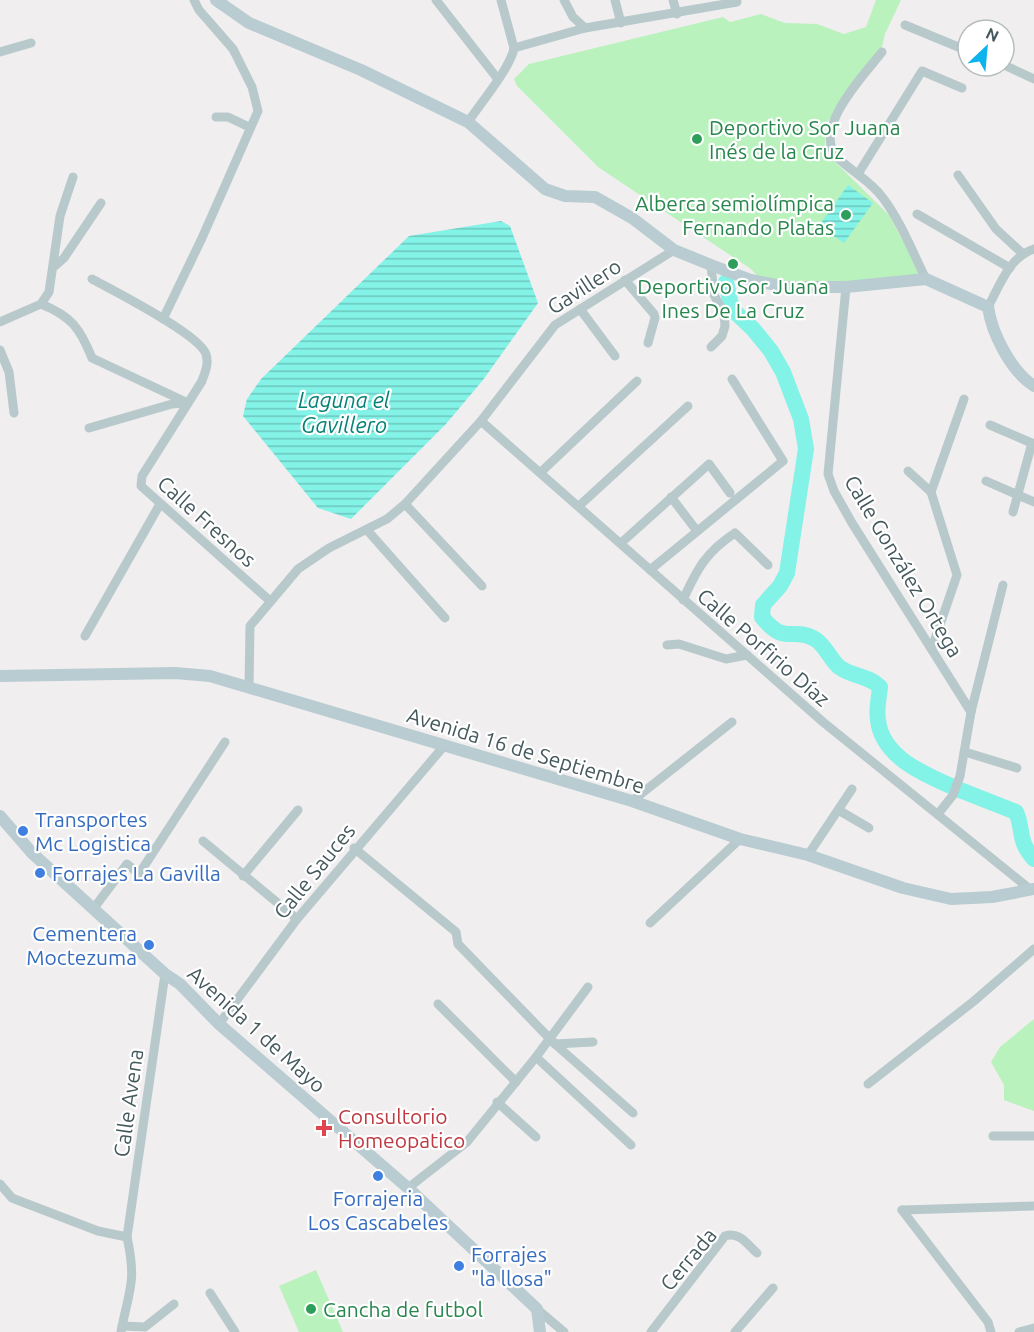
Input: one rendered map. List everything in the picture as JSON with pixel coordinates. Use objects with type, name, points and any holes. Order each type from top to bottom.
[{"type":"main road","points":[[224,2],[249,23],[361,70],[468,122],[545,189],[565,196],[595,198],[604,202],[632,218],[674,250],[711,266],[751,280],[786,287],[846,287],[926,279],[988,307],[991,326],[1021,376],[1034,385]]},
{"type":"main road","name":"Avenida 16 de Septiembre","points":[[0,676],[176,673],[210,676],[632,801],[740,839],[808,855],[903,888],[951,899],[992,897],[1033,890]]},
{"type":"main road","name":"Avenida 1 de Mayo","points":[[0,816],[32,853],[165,974],[180,984],[219,1024],[408,1188],[537,1309]]},
{"type":"main road","points":[[537,1309],[540,1332]]},
{"type":"street","points":[[163,319],[202,238],[258,111],[252,87],[233,49],[199,10],[194,0]]},
{"type":"street","points":[[436,0],[497,78]]},
{"type":"street","points":[[468,122],[497,78],[509,65],[514,48],[501,0]]},
{"type":"street","points":[[564,0],[573,17],[585,28]]},
{"type":"street","points":[[615,0],[621,23]]},
{"type":"street","points":[[673,0],[677,14]]},
{"type":"street","points":[[514,48],[585,28],[737,2]]},
{"type":"street","points":[[905,25],[956,46]]},
{"type":"street","points":[[0,51],[32,43]]},
{"type":"street","points":[[882,52],[838,111],[831,128],[831,147],[837,157],[883,197],[926,279]]},
{"type":"street","points":[[858,174],[922,71],[962,88]]},
{"type":"street","points":[[1016,71],[1034,80]]},
{"type":"street","points":[[216,117],[228,117],[249,128]]},
{"type":"street","points":[[958,175],[996,229],[1022,253]]},
{"type":"street","points":[[0,322],[41,304],[49,292],[55,266],[60,216],[73,177]]},
{"type":"street","points":[[55,266],[64,258],[101,203]]},
{"type":"street","points":[[917,214],[1010,267]]},
{"type":"street","points":[[988,307],[1010,267],[1022,253],[1034,249]]},
{"type":"street","name":"Gavillero","points":[[249,687],[250,626],[269,600],[298,569],[329,548],[367,530],[405,504],[481,421],[555,325],[674,250]]},
{"type":"street","points":[[711,266],[714,295],[724,313],[725,326],[722,336],[711,347]]},
{"type":"street","name":"Calle Fresnos","points":[[92,279],[195,340],[207,355],[207,366],[202,381],[141,482],[141,486],[269,600]]},
{"type":"street","points":[[625,280],[654,314],[648,343]]},
{"type":"street","name":"Calle González Ortega","points":[[846,287],[828,474],[834,491],[852,523],[971,712]]},
{"type":"street","points":[[41,304],[63,313],[85,340],[92,358],[188,403]]},
{"type":"street","points":[[580,309],[615,356]]},
{"type":"street","points":[[0,350],[9,372],[14,413]]},
{"type":"street","points":[[650,570],[783,461],[732,379]]},
{"type":"street","points":[[541,472],[638,381]]},
{"type":"street","points":[[931,492],[964,399]]},
{"type":"street","points":[[89,428],[172,404],[188,403]]},
{"type":"street","points":[[580,505],[688,406]]},
{"type":"street","name":"Calle Porfirio Díaz","points":[[481,421],[580,505],[683,600],[823,722],[1033,890]]},
{"type":"street","points":[[990,425],[1033,443],[1013,512]]},
{"type":"street","points":[[621,543],[709,464],[730,493]]},
{"type":"street","points":[[908,471],[931,492],[957,575],[932,648]]},
{"type":"street","points":[[986,481],[1017,492],[1034,502]]},
{"type":"street","points":[[671,497],[698,531]]},
{"type":"street","points":[[85,636],[160,504]]},
{"type":"street","points":[[405,504],[482,586]]},
{"type":"street","points":[[367,530],[445,618]]},
{"type":"street","points":[[683,600],[698,567],[715,546],[735,533],[768,565]]},
{"type":"street","points":[[938,814],[953,795],[1003,585]]},
{"type":"street","points":[[667,645],[679,644],[726,659],[747,655]]},
{"type":"street","points":[[632,801],[732,722]]},
{"type":"street","points":[[94,908],[127,864],[139,874],[225,742]]},
{"type":"street","name":"Calle Sauces","points":[[219,1024],[297,919],[354,848],[444,746]]},
{"type":"street","points":[[965,752],[1017,768]]},
{"type":"street","points":[[808,855],[840,811],[852,789]]},
{"type":"street","points":[[243,876],[298,810]]},
{"type":"street","points":[[840,811],[870,828]]},
{"type":"street","points":[[650,923],[740,839]]},
{"type":"street","points":[[203,841],[297,919]]},
{"type":"street","points":[[354,848],[456,932],[458,944],[552,1040],[633,1113]]},
{"type":"street","points":[[868,1084],[974,1001],[1034,949]]},
{"type":"street","name":"Calle Avena","points":[[128,1241],[165,974]]},
{"type":"street","points":[[408,1188],[467,1142],[497,1102],[552,1040],[588,987]]},
{"type":"street","points":[[438,1004],[516,1082]]},
{"type":"street","points":[[552,1040],[593,1042]]},
{"type":"street","points":[[536,1057],[631,1145]]},
{"type":"street","points":[[497,1102],[536,1137]]},
{"type":"street","points":[[993,1136],[1034,1136]]},
{"type":"street","points":[[0,1184],[12,1198],[128,1241],[132,1260],[131,1294],[122,1329],[145,1327],[174,1304]]},
{"type":"street","points":[[991,1332],[988,1322],[902,1210],[1034,1206]]},
{"type":"street","name":"Cerrada","points":[[651,1332],[725,1236],[733,1234],[739,1236],[757,1253]]},
{"type":"street","points":[[735,1332],[773,1288]]},
{"type":"street","points":[[210,1293],[235,1332]]},
{"type":"street","points":[[537,1309],[564,1332]]},
{"type":"street","points":[[1019,1332],[1034,1328]]},
{"type":"green space","name":"Deportivo Sor Juana Inés de la Cruz","points":[[876,0],[901,0],[885,34],[881,51],[825,125],[825,152],[889,215],[923,278],[795,285],[760,279],[751,269],[598,167],[517,86],[514,79],[529,64],[723,17],[730,22],[761,14],[785,23],[817,24],[844,34],[866,27]]},
{"type":"green space","points":[[1034,1019],[1034,1111],[1004,1100],[1004,1085],[991,1062],[1000,1047]]},
{"type":"green space","name":"Cancha de futbol","points":[[316,1270],[343,1332],[299,1332],[279,1286]]},
{"type":"water","name":"Alberca semiolímpica Fernando Platas","points":[[848,185],[873,203],[844,243],[819,226]]},
{"type":"water","name":"Laguna el Gavillero","points":[[501,221],[510,226],[538,303],[483,380],[446,424],[351,519],[318,508],[243,416],[247,399],[261,379],[409,236]]},
{"type":"waterway","points":[[726,282],[732,309],[771,351],[783,372],[801,419],[806,449],[787,573],[780,586],[763,605],[762,617],[777,631],[800,634],[815,639],[839,667],[870,680],[880,687],[877,716],[881,733],[887,744],[896,754],[918,770],[953,787]]},
{"type":"waterway","points":[[960,790],[1016,812],[1023,841],[1034,859]]},
{"type":"place","name":"Deportivo Sor Juana Inés de la Cruz","points":[[697,139]]},
{"type":"place","name":"Alberca semiolímpica Fernando Platas","points":[[846,215]]},
{"type":"place","name":"Deportivo Sor Juana Ines De La Cruz","points":[[733,264]]},
{"type":"place","name":"Transportes Mc Logistica","points":[[23,831]]},
{"type":"place","name":"Forrajes La Gavilla","points":[[40,873]]},
{"type":"place","name":"Cementera Moctezuma","points":[[149,945]]},
{"type":"place","name":"Consultorio Homeopatico","points":[[324,1128]]},
{"type":"place","name":"Forrajeria Los Cascabeles","points":[[378,1176]]},
{"type":"place","name":"Forrajes \"la llosa\"","points":[[459,1266]]},
{"type":"place","name":"Cancha de futbol","points":[[311,1309]]}]
